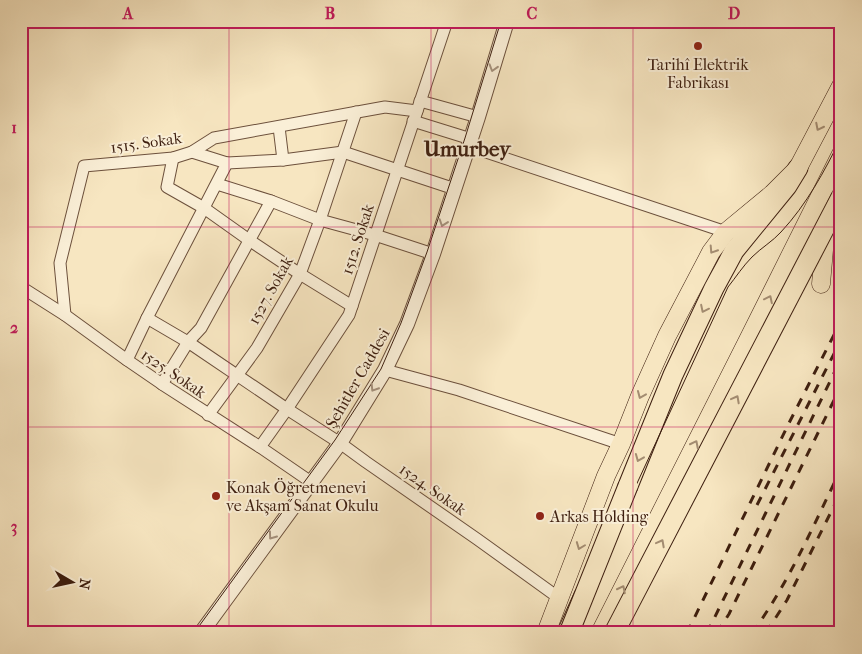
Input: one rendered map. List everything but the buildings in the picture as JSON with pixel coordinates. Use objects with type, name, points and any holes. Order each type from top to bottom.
[{"type":"highway","points":[[570,633],[658,410],[691,336],[734,251],[787,186],[798,168]]},
{"type":"highway","points":[[614,633],[841,197]]},
{"type":"main road","points":[[546,633],[606,476],[640,396],[667,336],[711,252],[726,232],[772,194],[798,168],[841,86]]},
{"type":"main road","points":[[600,633],[841,154]]},
{"type":"main road","points":[[821,284],[830,175]]},
{"type":"street","name":"1512. Sokak","points":[[260,447],[349,315],[447,21]]},
{"type":"street","name":"Şehitler Caddesi","points":[[201,633],[340,443],[385,370],[407,324],[455,189],[507,21]]},
{"type":"street","name":"1515. Sokak","points":[[65,315],[60,263],[84,166],[173,158],[192,152],[214,138],[385,108],[478,117]]},
{"type":"street","points":[[417,111],[470,143],[726,232]]},
{"type":"street","name":"1527. Sokak","points":[[208,415],[257,348],[300,274],[356,112]]},
{"type":"street","points":[[279,126],[283,160]]},
{"type":"street","points":[[192,152],[227,163],[283,160],[343,152],[455,189]]},
{"type":"street","points":[[173,158],[167,187],[204,208],[300,274],[352,306]]},
{"type":"street","points":[[127,360],[227,163]]},
{"type":"street","points":[[217,184],[271,201],[320,220],[375,235],[432,254]]},
{"type":"street","points":[[162,384],[188,342],[201,328],[271,201]]},
{"type":"street","name":"1525. Sokak","points":[[21,287],[65,315],[208,415],[260,447],[311,482]]},
{"type":"street","name":"1524. Sokak","points":[[147,318],[188,342],[340,443],[558,598]]},
{"type":"street","points":[[385,370],[459,390],[621,444]]},
{"type":"tram line","points":[[194,633],[335,440],[381,369],[401,323],[427,252],[501,21]]},
{"type":"tram line","points":[[556,633],[575,591],[626,507],[728,287],[749,260],[778,235],[799,210],[841,138]]},
{"type":"railway","points":[[687,633],[841,321]]},
{"type":"railway","points":[[757,505],[841,340]]},
{"type":"railway","points":[[707,633],[841,359]]},
{"type":"railway","points":[[717,633],[729,614],[841,386]]},
{"type":"railway","points":[[752,633],[789,574],[841,469]]},
{"type":"railway","points":[[766,633],[787,600],[841,492]]},
{"type":"place","name":"Tarihî Elektrik Fabrikası","points":[[698,46]]},
{"type":"place","name":"Konak Öğretmenevi ve Akşam Sanat Okulu","points":[[216,496]]},
{"type":"place","name":"Arkas Holding","points":[[540,516]]},
{"type":"district","name":"Umurbey","points":[[467,149]]}]
